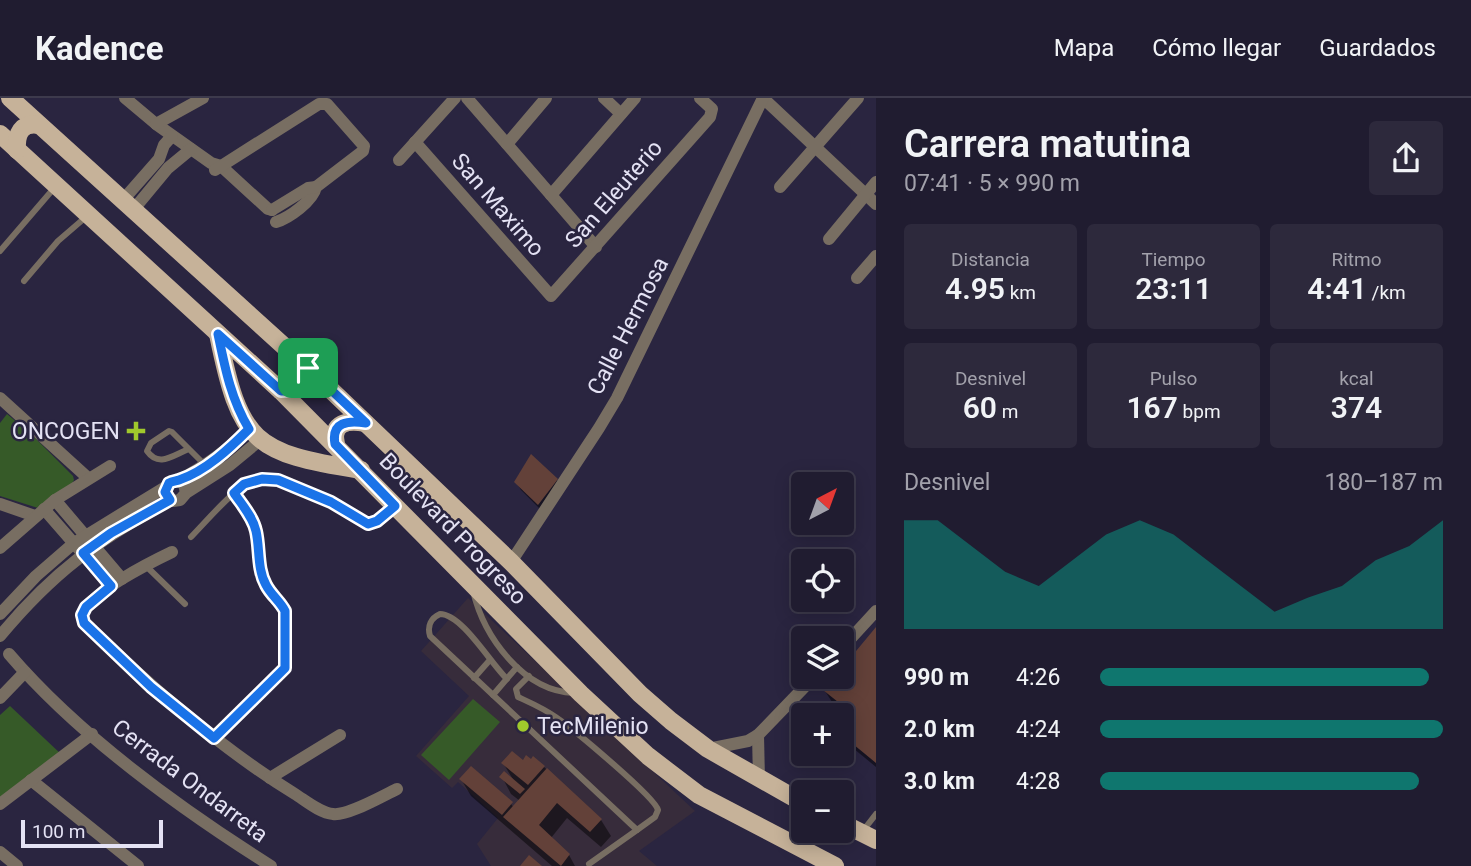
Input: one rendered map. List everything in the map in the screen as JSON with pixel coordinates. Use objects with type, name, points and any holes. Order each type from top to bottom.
[{"type":"main road","points":[[0,110],[4,103],[3,98]]},
{"type":"main road","name":"Boulevard Progreso","points":[[10,98],[308,368],[511,562],[640,694],[708,749],[791,796]]},
{"type":"main road","points":[[17,150],[20,130],[26,126],[39,125]]},
{"type":"main road","name":"Boulevard Progreso","points":[[0,134],[281,391],[581,694],[648,756],[699,794],[835,866]]},
{"type":"main road","points":[[218,334],[238,411],[255,434],[290,457],[361,470]]},
{"type":"main road","points":[[281,391],[303,387],[308,380],[308,368]]},
{"type":"main road","points":[[335,444],[336,428],[349,422],[366,423]]},
{"type":"street","points":[[125,98],[172,136],[216,166],[274,216],[285,218],[315,194],[316,187],[364,148],[327,104],[323,103],[216,166]]},
{"type":"street","points":[[156,124],[203,98]]},
{"type":"street","points":[[399,160],[455,98]]},
{"type":"street","points":[[467,98],[596,247]]},
{"type":"street","points":[[507,144],[546,98]]},
{"type":"street","points":[[604,98],[621,114]]},
{"type":"street","points":[[551,195],[635,98]]},
{"type":"street","name":"San Eleuterio","points":[[548,295],[554,295],[710,117],[712,109],[700,98]]},
{"type":"street","points":[[763,98],[876,204]]},
{"type":"street","name":"Calle Hermosa","points":[[511,562],[617,398],[763,98]]},
{"type":"street","points":[[780,187],[858,98]]},
{"type":"street","points":[[163,163],[164,145],[172,136]]},
{"type":"street","name":"San Maximo","points":[[415,142],[548,295]]},
{"type":"street","points":[[128,204],[163,163],[191,149]]},
{"type":"street","points":[[829,239],[876,182]]},
{"type":"street","points":[[857,278],[876,256]]},
{"type":"street","points":[[0,398],[88,478]]},
{"type":"street","points":[[0,636],[78,548],[85,535],[206,466],[231,447],[255,434]]},
{"type":"street","points":[[0,614],[36,576],[78,548],[94,545],[170,500],[180,500],[186,493],[215,477],[255,434]]},
{"type":"street","points":[[0,548],[55,500],[110,466]]},
{"type":"street","points":[[172,483],[185,487],[186,493]]},
{"type":"street","points":[[170,500],[165,492],[172,483]]},
{"type":"street","points":[[55,500],[94,545],[117,583]]},
{"type":"street","points":[[0,504],[39,512],[117,583]]},
{"type":"street","points":[[172,552],[145,565],[86,607],[82,615],[84,623],[151,687],[214,738],[270,778],[327,813],[342,814],[397,789]]},
{"type":"street","points":[[854,635],[876,611]]},
{"type":"street","name":"Cerrada Ondarreta","points":[[9,654],[92,734],[162,792],[264,865]]},
{"type":"street","points":[[214,738],[285,668]]},
{"type":"street","points":[[0,698],[24,671]]},
{"type":"street","points":[[708,749],[738,744],[758,735],[802,689]]},
{"type":"street","name":"Cerrada Ondarreta","points":[[0,804],[92,734]]},
{"type":"street","points":[[270,778],[340,735]]},
{"type":"street","points":[[758,735],[759,779]]},
{"type":"street","points":[[31,780],[138,866]]},
{"type":"street","points":[[0,852],[17,866]]},
{"type":"lane","points":[[0,251],[56,186]]},
{"type":"lane","points":[[24,281],[58,242],[88,215]]},
{"type":"lane","points":[[190,449],[160,460],[151,457],[146,451],[151,443],[169,430],[190,449],[206,466]]},
{"type":"lane","points":[[191,537],[244,484],[262,479],[278,480],[331,502],[368,524],[377,521],[395,506]]},
{"type":"lane","points":[[234,493],[256,529],[261,573],[266,585],[285,611],[285,668]]},
{"type":"lane","points":[[145,565],[185,604]]},
{"type":"lane","points":[[471,583],[475,603],[488,631],[517,667],[555,690],[581,694]]},
{"type":"lane","points":[[507,679],[489,661],[477,642],[448,614],[440,614],[434,618],[429,625],[430,636],[637,830]]},
{"type":"lane","points":[[474,678],[489,661]]},
{"type":"lane","points":[[493,695],[517,667]]},
{"type":"lane","points":[[529,676],[516,690],[518,697],[558,718],[655,802],[658,810],[655,817],[589,864]]},
{"type":"lane","points":[[869,836],[876,814]]},
{"type":"shaded area","name":"TecMilenio","points":[[468,598],[695,811],[639,851],[657,866],[491,866],[477,844],[498,818],[458,782],[452,788],[416,756],[469,696],[421,651]]},
{"type":"green space","points":[[7,414],[73,476],[71,485],[38,508],[0,496],[0,423]]},
{"type":"green space","points":[[473,699],[500,722],[449,780],[421,755]]},
{"type":"green space","points":[[10,706],[62,755],[0,802],[0,715]]},
{"type":"building","points":[[531,454],[558,479],[538,505],[514,482]]},
{"type":"building","points":[[876,627],[876,763],[854,745],[854,703],[839,703],[823,690],[854,689],[854,654]]},
{"type":"building","points":[[512,751],[523,760],[526,755],[531,759],[533,756],[545,766],[528,785],[501,763]]},
{"type":"building","points":[[471,766],[513,802],[502,815],[459,779]]},
{"type":"building","points":[[547,768],[602,819],[590,832],[557,803],[539,825],[570,854],[561,866],[503,817]]},
{"type":"building","points":[[504,771],[525,789],[520,794],[499,777]]},
{"type":"building","points":[[529,855],[542,866],[520,866]]},
{"type":"place","name":"ONCOGEN","points":[[136,431]]},
{"type":"place","name":"TecMilenio","points":[[523,726]]},
{"type":"route","points":[[218,334],[281,391],[303,387],[310,374],[308,368],[366,423],[349,422],[336,428],[335,444],[395,506],[377,521],[368,524],[331,502],[278,480],[262,479],[244,484],[234,493],[256,529],[261,573],[266,585],[285,611],[285,668],[214,738],[151,687],[84,623],[84,609],[111,586],[83,553],[111,533],[170,500],[165,492],[169,483],[178,481],[210,463],[249,429],[232,394],[218,334]]}]
